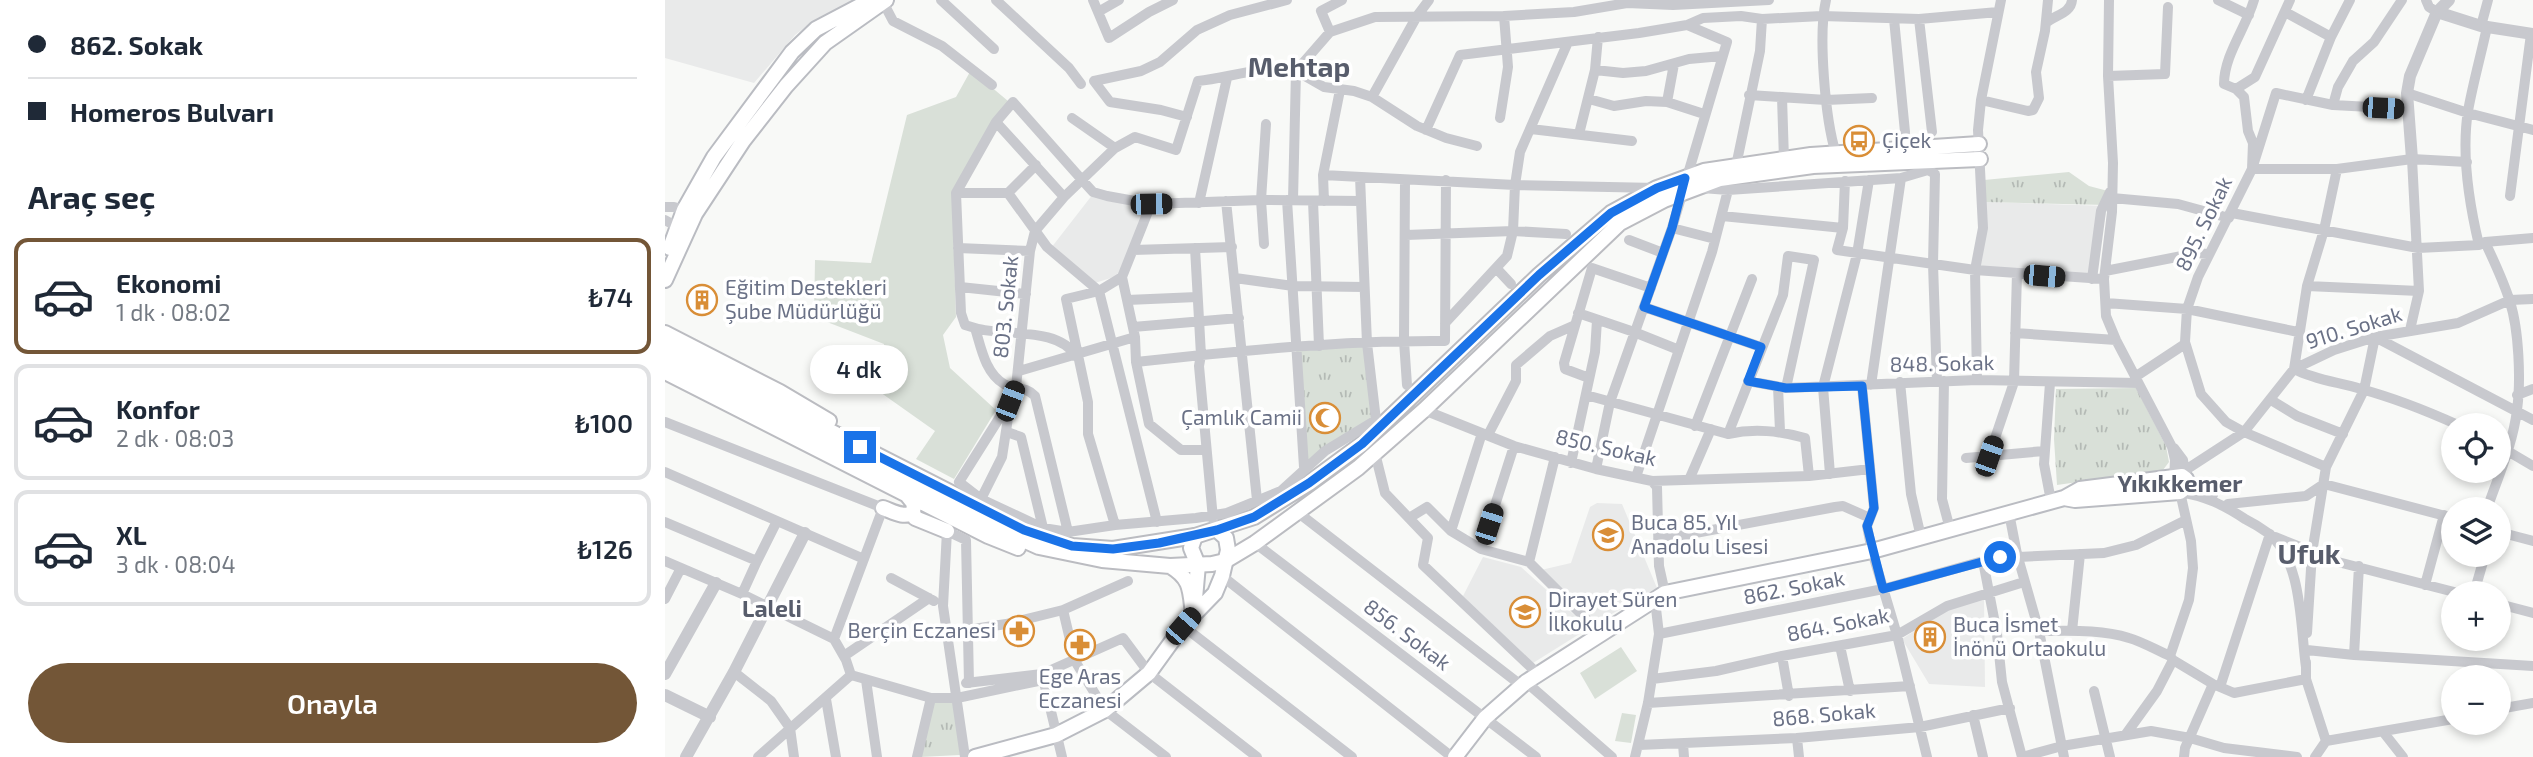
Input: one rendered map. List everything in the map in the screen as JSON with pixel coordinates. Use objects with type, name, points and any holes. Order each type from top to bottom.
[{"type":"main road","points":[[689,212],[714,157],[772,78],[810,34],[880,1]]},
{"type":"main road","points":[[665,263],[676,227],[812,56],[880,1]]},
{"type":"main road","points":[[810,34],[815,49],[812,56]]},
{"type":"main road","points":[[671,362],[972,516],[1039,547],[1089,558],[1170,566],[1225,561],[1329,490],[1424,411],[1616,218],[1687,186],[1704,171],[1836,154],[1979,145]]},
{"type":"main road","points":[[671,362],[885,460],[1024,530],[1072,546],[1113,549],[1195,536],[1254,517],[1309,483],[1362,444],[1539,275],[1657,188],[1979,145]]},
{"type":"main road","points":[[665,280],[676,227]]},
{"type":"main road","points":[[666,338],[671,362],[906,494],[988,536],[1049,559],[1083,566],[1146,564]]},
{"type":"main road","points":[[666,338],[780,392],[832,423],[885,460]]},
{"type":"main road","points":[[1376,420],[1398,411]]},
{"type":"main road","points":[[1454,757],[1485,718],[1528,681],[1660,596],[1871,551],[2058,500],[2075,500],[2181,480]]},
{"type":"main road","points":[[1281,491],[1309,483]]},
{"type":"main road","points":[[906,494],[914,504],[915,518],[947,531]]},
{"type":"main road","points":[[883,508],[904,516],[913,512]]},
{"type":"main road","points":[[975,757],[1056,735],[1105,710],[1149,673],[1188,621],[1215,593],[1222,576],[1228,544],[1217,530]]},
{"type":"main road","points":[[1188,621],[1198,565],[1191,548],[1195,536]]},
{"type":"main road","points":[[1170,566],[1182,573],[1188,581],[1188,621]]},
{"type":"street","points":[[941,0],[994,49]]},
{"type":"street","points":[[996,0],[1069,68],[1081,83]]},
{"type":"street","points":[[1093,0],[1109,38],[1173,0]]},
{"type":"street","points":[[1098,12],[1119,0]]},
{"type":"street","points":[[1187,117],[1110,102],[1094,80],[1141,71],[1160,62],[1197,30],[1230,15],[1287,0]]},
{"type":"street","points":[[1330,32],[1321,11],[1342,0]]},
{"type":"street","points":[[1372,97],[1417,16],[1429,0]]},
{"type":"street","points":[[1304,467],[1290,200],[1296,71],[1330,32],[1375,17],[1504,16],[1574,12],[1627,2],[1673,5],[1769,0]]},
{"type":"street","points":[[1826,0],[1822,16],[1826,100],[1836,154]]},
{"type":"street","points":[[1977,380],[1975,270],[1983,228],[1979,145],[1981,100],[2001,0]]},
{"type":"street","points":[[1981,100],[2033,110],[2039,98],[2036,72],[2047,0]]},
{"type":"street","points":[[2109,0],[2108,76],[2112,116],[2113,193],[2104,275],[2106,316],[2172,447],[2181,480],[2193,553],[2191,585],[2171,658],[2157,691],[2126,734]]},
{"type":"street","points":[[2108,76],[2165,74],[2168,3],[2179,0]]},
{"type":"street","points":[[2218,0],[2249,15]]},
{"type":"street","points":[[2254,0],[2224,70],[2224,84],[2236,89],[2244,97],[2248,131],[2255,155],[2252,169],[2337,170],[2412,159],[2466,162]]},
{"type":"street","points":[[2236,89],[2255,77],[2290,0]]},
{"type":"street","points":[[2350,0],[2331,37],[2306,100],[2333,105],[2408,109]]},
{"type":"street","points":[[2333,105],[2338,87],[2353,61],[2374,42],[2402,0]]},
{"type":"street","points":[[2426,0],[2429,7],[2437,12],[2484,26],[2532,34],[2510,196]]},
{"type":"street","points":[[2410,330],[2419,291],[2407,93],[2410,76],[2437,12],[2449,0]]},
{"type":"street","points":[[2488,0],[2468,113],[2466,162],[2471,211],[2482,243],[2510,300],[2516,324],[2517,411],[2511,427]]},
{"type":"street","points":[[880,1],[893,21],[942,46],[992,85]]},
{"type":"street","points":[[2046,18],[2071,3]]},
{"type":"street","points":[[1426,130],[1460,55],[1507,51],[1687,25],[1703,18],[1822,16],[1919,19],[1998,12]]},
{"type":"street","points":[[2285,12],[2331,37]]},
{"type":"street","points":[[1500,118],[1508,67],[1504,16]]},
{"type":"street","points":[[1736,166],[1760,51],[1762,19]]},
{"type":"street","points":[[1894,19],[1905,132],[1903,149]]},
{"type":"street","points":[[1919,19],[1933,132]]},
{"type":"street","points":[[1596,469],[1610,402],[1687,186],[1704,114],[1727,42],[1687,25]]},
{"type":"street","points":[[1579,134],[1595,71],[1598,37]]},
{"type":"street","points":[[1445,323],[1507,256],[1513,231],[1520,152],[1568,41]]},
{"type":"street","points":[[1595,71],[1623,73],[1689,59],[1722,56]]},
{"type":"street","points":[[1667,102],[1675,64]]},
{"type":"street","points":[[1072,118],[1115,148],[1135,137],[1177,150],[1198,81],[1272,68],[1296,71],[1324,87],[1354,91],[1372,97],[1426,130],[1477,146]]},
{"type":"street","points":[[1199,204],[1227,78]]},
{"type":"street","points":[[1319,346],[1316,287],[1319,201],[1340,89]]},
{"type":"street","name":"895. Sokak","points":[[2306,100],[2276,93],[2252,169],[2231,216],[2207,254],[2187,309],[2185,344],[2201,394],[2226,422],[2326,467]]},
{"type":"street","points":[[2407,93],[2533,130]]},
{"type":"street","points":[[1749,95],[1826,100],[1872,98]]},
{"type":"street","points":[[1782,97],[1784,159]]},
{"type":"street","points":[[1589,100],[1613,106],[1646,101],[1667,102],[1704,114]]},
{"type":"street","points":[[1076,356],[1072,349],[1044,337],[984,331],[965,325],[961,313],[956,193],[996,122],[1013,102],[1093,192],[1100,194],[1151,204],[1261,200],[1361,201]]},
{"type":"street","points":[[996,122],[1064,197]]},
{"type":"street","points":[[1264,244],[1261,200],[1266,124]]},
{"type":"street","points":[[1531,128],[1632,141]]},
{"type":"street","name":"803. Sokak","points":[[981,499],[959,482],[1016,387],[1030,251],[1035,231],[1064,197],[1115,148]]},
{"type":"street","points":[[956,193],[1008,193],[1036,165]]},
{"type":"street","points":[[1687,186],[1728,190],[1901,178],[1928,170],[1935,174],[1933,264],[1940,382],[1942,499],[1950,529]]},
{"type":"street","points":[[2337,170],[2324,230],[2307,286],[2294,369],[2309,377],[2364,390],[2441,418]]},
{"type":"street","points":[[1323,175],[1515,185],[1657,188]]},
{"type":"street","points":[[1010,401],[1003,457],[981,499],[1044,528],[1068,532],[1211,516],[1227,513],[1281,491],[1304,467],[1325,451],[1376,420],[1367,343],[1360,177]]},
{"type":"street","points":[[1901,178],[1890,258],[1866,386],[1874,508],[1867,526],[1871,551],[1897,635],[1927,757]]},
{"type":"street","points":[[1405,180],[1404,341],[1407,385]]},
{"type":"street","points":[[1136,362],[1242,351],[1445,341],[1446,180]]},
{"type":"street","points":[[1830,474],[1823,387],[1857,254],[1869,180]]},
{"type":"street","points":[[1845,181],[1843,228],[1837,250],[1975,270],[2091,279],[2197,253],[2207,254]]},
{"type":"street","points":[[1636,477],[1715,239],[1728,190]]},
{"type":"street","points":[[1008,193],[1047,247],[1099,291],[1157,522]]},
{"type":"street","points":[[2113,193],[2417,248],[2533,238]]},
{"type":"street","points":[[2091,279],[2101,211],[2113,193]]},
{"type":"street","points":[[1226,201],[1257,500]]},
{"type":"street","points":[[1151,204],[1122,277],[1149,424],[1181,450],[1206,450]]},
{"type":"street","points":[[665,207],[689,212]]},
{"type":"street","points":[[1722,216],[1843,228]]},
{"type":"street","points":[[1672,228],[1715,239]]},
{"type":"street","points":[[1406,235],[1513,231],[1566,234]]},
{"type":"street","points":[[1629,240],[1663,253]]},
{"type":"street","points":[[1133,250],[1232,247]]},
{"type":"street","points":[[958,248],[1030,251]]},
{"type":"street","points":[[1195,248],[1201,355],[1199,366],[1211,516],[1217,530]]},
{"type":"street","points":[[1728,434],[1783,295],[1788,256],[1814,260],[1782,387],[1780,431]]},
{"type":"street","points":[[1589,378],[1565,369],[1592,268],[1651,288]]},
{"type":"street","points":[[1497,269],[1511,284]]},
{"type":"street","points":[[1989,456],[2014,382],[2017,274]]},
{"type":"street","points":[[1115,525],[1088,434],[1088,402],[1076,356],[1066,299],[1099,291],[1122,277]]},
{"type":"street","points":[[1235,278],[1293,286],[1364,287]]},
{"type":"street","points":[[1695,426],[1752,279]]},
{"type":"street","points":[[2307,286],[2419,291]]},
{"type":"street","points":[[960,287],[1026,293]]},
{"type":"street","points":[[1127,300],[1197,297]]},
{"type":"street","name":"910. Sokak","points":[[2181,480],[2244,432],[2294,369],[2335,350],[2375,337],[2458,323],[2510,300],[2533,299]]},
{"type":"street","points":[[2106,303],[2187,309],[2298,332]]},
{"type":"street","points":[[1644,307],[1761,347]]},
{"type":"street","points":[[1578,313],[1679,350]]},
{"type":"street","points":[[1019,371],[1112,345],[1134,332],[1197,320],[1239,318]]},
{"type":"street","points":[[1571,463],[1595,352],[1597,320]]},
{"type":"street","points":[[1451,531],[1485,434],[1516,381],[1516,365],[1550,336],[1575,325]]},
{"type":"street","points":[[975,328],[990,370],[1005,385],[1028,389],[1035,396],[1068,532]]},
{"type":"street","points":[[2015,333],[2116,340]]},
{"type":"street","points":[[2326,741],[2306,679],[2312,553],[2326,467],[2364,390],[2375,337],[2533,420]]},
{"type":"street","points":[[2136,380],[2185,344]]},
{"type":"street","name":"848. Sokak","points":[[1748,381],[1782,387],[1823,387],[1977,380],[2050,383],[2136,380]]},
{"type":"street","points":[[1900,382],[1911,494],[1921,537]]},
{"type":"street","points":[[2050,383],[2044,464],[2058,500]]},
{"type":"street","points":[[2517,395],[2533,389]]},
{"type":"street","points":[[1586,395],[1728,434],[1745,430],[1780,431],[1805,438],[1809,476]]},
{"type":"street","points":[[2271,400],[2297,416],[2343,434]]},
{"type":"street","name":"850. Sokak","points":[[1424,411],[1514,446],[1571,463],[1652,481],[1809,476],[1870,469]]},
{"type":"street","points":[[665,422],[883,508],[834,639]]},
{"type":"street","points":[[1689,480],[1711,429]]},
{"type":"street","points":[[1007,432],[1021,438],[1044,528]]},
{"type":"street","points":[[1481,550],[1514,446]]},
{"type":"street","points":[[1966,458],[2044,451]]},
{"type":"street","points":[[1375,453],[1385,493],[1428,538],[1423,565],[1528,681],[1612,757]]},
{"type":"street","points":[[2511,453],[2533,466]]},
{"type":"street","points":[[1529,562],[1555,457]]},
{"type":"street","points":[[665,472],[864,559]]},
{"type":"street","points":[[2181,480],[2228,504],[2270,534],[2291,565],[2306,667]]},
{"type":"street","points":[[2181,480],[2203,496],[2270,534],[2312,553],[2441,589]]},
{"type":"street","points":[[1636,757],[1659,634],[1657,487],[1652,481]]},
{"type":"street","points":[[2228,504],[2306,496],[2324,484],[2441,514]]},
{"type":"street","points":[[1658,540],[1835,506],[1843,506],[1870,517]]},
{"type":"street","points":[[1409,518],[1427,507],[1451,531],[1481,550],[1529,562],[1601,634]]},
{"type":"street","points":[[1296,511],[1528,681]]},
{"type":"street","points":[[2009,513],[2017,555],[2039,631],[2064,752]]},
{"type":"street","points":[[1195,536],[1196,518]]},
{"type":"street","name":"862. Sokak","points":[[1659,634],[1883,589],[1983,561],[2017,555],[2104,553],[2136,545],[2186,520]]},
{"type":"street","points":[[742,594],[777,521]]},
{"type":"street","points":[[665,522],[757,561]]},
{"type":"street","points":[[965,757],[943,606],[947,531],[966,540],[969,683]]},
{"type":"street","points":[[686,757],[734,673],[805,533]]},
{"type":"street","points":[[2184,757],[2185,748],[2217,685],[2270,534]]},
{"type":"street","points":[[2511,535],[2533,541]]},
{"type":"street","points":[[2425,585],[2441,539]]},
{"type":"street","name":"856. Sokak","points":[[1255,543],[1536,757]]},
{"type":"street","points":[[2072,631],[2080,554]]},
{"type":"street","points":[[665,561],[742,594],[834,639],[851,675]]},
{"type":"street","points":[[1983,561],[1997,634],[2002,682],[2022,757],[2064,752],[2107,738],[2151,732],[2190,738],[2224,748],[2297,757]]},
{"type":"street","points":[[2354,655],[2359,566]]},
{"type":"street","points":[[665,599],[681,568]]},
{"type":"street","points":[[1222,576],[1454,757]]},
{"type":"street","points":[[891,578],[943,606]]},
{"type":"street","points":[[967,631],[1063,610],[1128,581]]},
{"type":"street","name":"864. Sokak","points":[[1652,679],[1716,671],[1897,635],[1947,606],[2024,582]]},
{"type":"street","points":[[665,674],[716,583]]},
{"type":"street","points":[[844,656],[929,598]]},
{"type":"street","points":[[2511,607],[2533,613]]},
{"type":"street","points":[[1063,610],[1075,661],[1105,710],[1166,757]]},
{"type":"street","points":[[1188,621],[1352,757]]},
{"type":"street","points":[[2039,631],[2072,631],[2130,638],[2234,693],[2306,679]]},
{"type":"street","points":[[851,675],[930,698],[957,698],[1042,677],[1123,638],[1149,673],[1257,757]]},
{"type":"street","points":[[1840,646],[1850,691]]},
{"type":"street","points":[[2307,650],[2533,666]]},
{"type":"street","points":[[1782,656],[1789,696]]},
{"type":"street","points":[[734,673],[771,701],[790,728],[794,757]]},
{"type":"street","points":[[758,757],[851,675]]},
{"type":"street","points":[[955,684],[1042,677]]},
{"type":"street","points":[[1042,677],[1062,757]]},
{"type":"street","points":[[866,680],[877,757]]},
{"type":"street","points":[[1648,703],[1910,687]]},
{"type":"street","points":[[2094,691],[2110,757]]},
{"type":"street","points":[[665,695],[710,717]]},
{"type":"street","points":[[917,757],[930,698]]},
{"type":"street","points":[[826,699],[836,757]]},
{"type":"street","points":[[2511,707],[2533,703]]},
{"type":"street","name":"868. Sokak","points":[[1639,745],[1797,738],[1920,727],[2010,708]]},
{"type":"street","points":[[1973,715],[1983,757]]},
{"type":"street","points":[[2315,757],[2326,741],[2441,721]]},
{"type":"street","points":[[2384,733],[2403,757]]},
{"type":"street","points":[[1797,738],[1799,757]]},
{"type":"street","points":[[1683,744],[1684,757]]},
{"type":"shaded area","points":[[665,0],[854,0],[816,19],[795,35],[754,83],[665,58]]},
{"type":"shaded area","points":[[1093,194],[1145,209],[1120,275],[1095,283],[1051,248]]},
{"type":"shaded area","points":[[1986,202],[2107,206],[2094,278],[1980,269]]},
{"type":"shaded area","name":"Buca 85. Yıl Anadolu Lisesi","points":[[1597,503],[1622,504],[1657,588],[1596,623],[1541,570],[1571,563],[1590,507]]},
{"type":"shaded area","name":"Dirayet Süren İlkokulu","points":[[1483,557],[1521,567],[1589,628],[1533,663],[1463,596]]},
{"type":"shaded area","points":[[1984,598],[1985,687],[1929,684],[1902,639],[1951,607]]},
{"type":"green space","points":[[971,70],[1008,101],[952,192],[956,317],[943,335],[950,368],[996,410],[954,479],[916,459],[935,431],[877,390],[884,344],[814,317],[815,260],[871,263],[907,115],[956,97]]},
{"type":"green space","points":[[2069,172],[2089,186],[2108,191],[2106,205],[1985,202],[1984,180]]},
{"type":"green space","points":[[1367,343],[1376,420],[1304,467],[1296,348]]},
{"type":"green space","points":[[2136,388],[2166,446],[2169,462],[2163,470],[2057,485],[2054,439],[2056,389]]},
{"type":"green space","points":[[1621,647],[1637,671],[1595,699],[1580,673]]},
{"type":"green space","points":[[932,699],[954,700],[960,755],[920,757]]},
{"type":"green space","points":[[1622,713],[1636,715],[1631,743],[1615,741]]},
{"type":"place","name":"Çiçek","points":[[1859,141]]},
{"type":"place","name":"Eğitim Destekleri Şube Müdürlüğü","points":[[702,300]]},
{"type":"place","name":"Çamlık Camii","points":[[1325,418]]},
{"type":"place","name":"Buca 85. Yıl Anadolu Lisesi","points":[[1608,535]]},
{"type":"place","name":"Dirayet Süren İlkokulu","points":[[1525,612]]},
{"type":"place","name":"Berçin Eczanesi","points":[[1019,631]]},
{"type":"place","name":"Buca İsmet İnönü Ortaokulu","points":[[1930,637]]},
{"type":"place","name":"Ege Aras Eczanesi","points":[[1080,645]]},
{"type":"district","name":"Mehtap","points":[[1299,67]]},
{"type":"district","name":"Yıkıkkemer","points":[[2180,484]]},
{"type":"district","name":"Ufuk","points":[[2309,554]]},
{"type":"district","name":"Laleli","points":[[772,609]]},
{"type":"route","points":[[860,447],[1024,530],[1072,546],[1113,549],[1159,543],[1217,530],[1254,517],[1309,483],[1362,444],[1539,275],[1611,213],[1657,188],[1685,178],[1672,228],[1644,307],[1761,347],[1748,381],[1786,388],[1862,386],[1874,508],[1867,526],[1871,551],[1883,589],[2000,557]]}]
